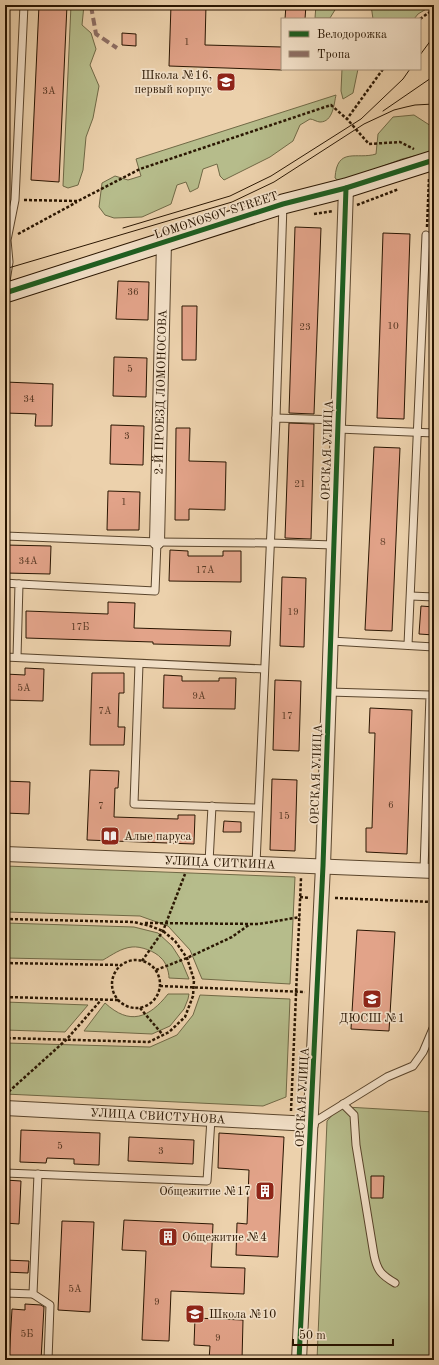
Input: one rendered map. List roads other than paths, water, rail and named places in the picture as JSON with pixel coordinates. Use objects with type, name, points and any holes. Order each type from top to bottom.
[{"type":"street","name":"LOMONOSOV STREET","points":[[5,293],[284,204],[346,188],[427,156]]},
{"type":"street","name":"ОРСКАЯ УЛИЦА","points":[[299,1360],[322,898],[346,188]]},
{"type":"street","name":"2-Й ПРОЕЗД ЛОМОНОСОВА","points":[[157,542],[164,242]]},
{"type":"street","name":"УЛИЦА СИТКИНА","points":[[5,854],[429,870]]},
{"type":"street","name":"УЛИЦА СВИСТУНОВА","points":[[5,1108],[311,1124]]},
{"type":"lane","points":[[5,288],[9,262],[6,239],[15,200],[24,5]]},
{"type":"lane","points":[[256,864],[284,204]]},
{"type":"lane","points":[[408,646],[426,235]]},
{"type":"lane","points":[[276,418],[434,433]]},
{"type":"lane","points":[[5,536],[157,542],[334,545]]},
{"type":"lane","points":[[5,583],[154,591],[157,542]]},
{"type":"lane","points":[[16,658],[19,584]]},
{"type":"lane","points":[[411,596],[434,597]]},
{"type":"lane","points":[[331,641],[434,647]]},
{"type":"lane","points":[[5,657],[264,669]]},
{"type":"lane","points":[[139,664],[134,804],[258,808]]},
{"type":"lane","points":[[329,692],[430,695],[429,870]]},
{"type":"lane","points":[[209,862],[212,806]]},
{"type":"lane","points":[[311,1124],[387,1077],[413,1066],[423,1052],[434,1026]]},
{"type":"lane","points":[[343,1104],[354,1115],[356,1145],[376,1267],[384,1277],[395,1283]]},
{"type":"lane","points":[[5,1173],[207,1181],[210,1119]]},
{"type":"lane","points":[[33,1294],[38,1174]]},
{"type":"lane","points":[[5,1293],[33,1294],[50,1305],[48,1360]]},
{"type":"tram line","points":[[421,54],[434,36]]},
{"type":"tram line","points":[[123,228],[230,196],[271,176],[361,119],[403,79],[409,70]]},
{"type":"tram line","points":[[383,111],[434,76]]},
{"type":"tram line","points":[[5,269],[232,202],[274,182],[364,124],[394,110],[415,105],[434,104]]},
{"type":"place","name":"Школа №16, первый корпус","points":[[226,82]]},
{"type":"place","name":"Алые паруса","points":[[110,836]]},
{"type":"place","name":"ДЮСШ №1","points":[[372,999]]},
{"type":"place","name":"Общежитие №17","points":[[265,1191]]},
{"type":"place","name":"Общежитие №4","points":[[168,1237]]},
{"type":"place","name":"Школа №10","points":[[195,1314]]}]
